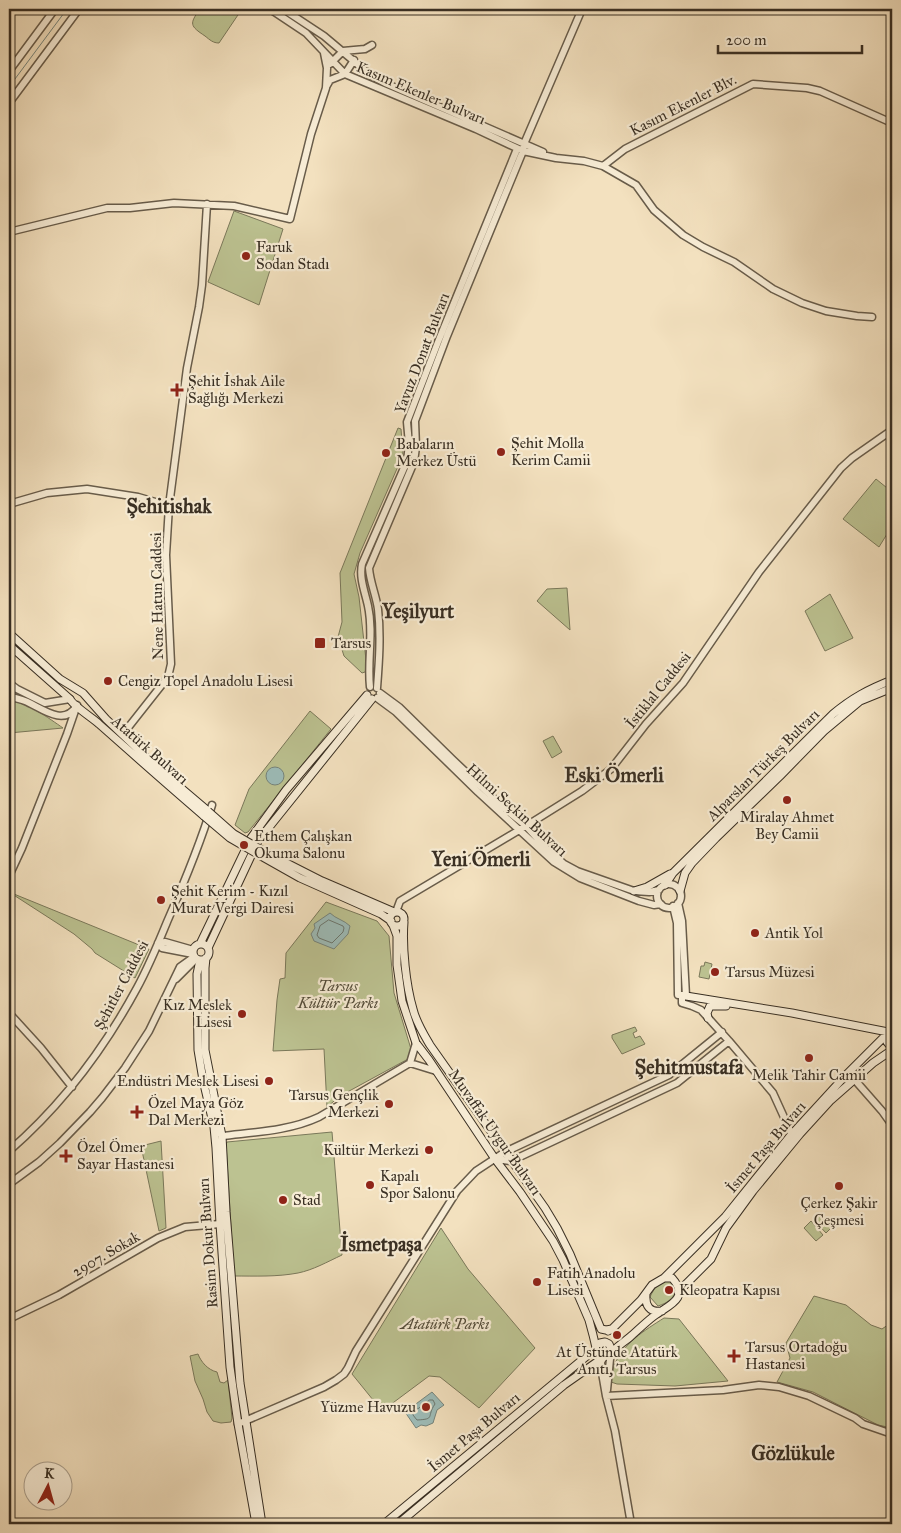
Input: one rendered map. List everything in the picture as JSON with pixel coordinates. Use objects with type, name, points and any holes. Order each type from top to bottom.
[{"type":"main road","name":"Atatürk Bulvarı","points":[[9,633],[60,679],[81,693],[167,776],[208,811]]},
{"type":"main road","points":[[9,645],[70,700],[72,704],[77,706],[83,702],[81,693],[72,693],[70,700]]},
{"type":"main road","name":"Alparslan Türkeş Bulvarı","points":[[662,887],[673,873],[841,708],[861,694],[892,680]]},
{"type":"main road","name":"Alparslan Türkeş Bulvarı","points":[[680,891],[685,873],[692,864],[824,731],[860,701],[892,688]]},
{"type":"main road","points":[[197,956],[210,952],[208,948],[254,840],[375,695]]},
{"type":"main road","points":[[262,1524],[240,1383],[226,1212],[222,1136],[205,1050],[205,968],[197,956],[197,945],[200,944],[254,840],[286,790],[375,695]]},
{"type":"main road","name":"Atatürk Bulvarı","points":[[77,706],[208,811]]},
{"type":"main road","points":[[208,811],[230,838],[322,881],[395,912],[401,912],[404,916],[404,922],[398,926],[381,914],[300,878],[263,854]]},
{"type":"main road","points":[[634,891],[647,887],[673,873]]},
{"type":"main road","points":[[392,923],[390,917],[395,912]]},
{"type":"main road","name":"Muvaffak Uygur Bulvarı","points":[[404,922],[403,933],[409,991],[413,1010],[420,1028],[557,1228],[607,1342]]},
{"type":"main road","name":"Muvaffak Uygur Bulvarı","points":[[392,923],[397,936],[397,965],[402,1001],[416,1043],[553,1241],[589,1320],[596,1350]]},
{"type":"main road","points":[[200,944],[208,948]]},
{"type":"main road","name":"Rasim Dokur Bulvarı","points":[[197,956],[198,1050],[214,1127],[230,1367],[256,1524]]},
{"type":"main road","points":[[684,996],[890,1031],[886,1036],[887,1042],[892,1049],[854,1079],[793,1138]]},
{"type":"main road","points":[[708,1018],[707,1013],[710,1006],[752,1007]]},
{"type":"main road","name":"İsmet Paşa Bulvarı","points":[[602,1331],[612,1329],[641,1300],[655,1282],[664,1278],[725,1217],[793,1138],[890,1031]]},
{"type":"main road","name":"İsmet Paşa Bulvarı","points":[[398,1524],[564,1385],[610,1355],[612,1351],[655,1315],[676,1300],[678,1292],[711,1259],[726,1228],[793,1138]]},
{"type":"main road","points":[[664,1278],[672,1278],[678,1292]]},
{"type":"main road","points":[[646,1293],[645,1300],[647,1306],[651,1310],[663,1310]]},
{"type":"main road","points":[[604,1358],[598,1355],[596,1350],[600,1343],[607,1342],[611,1346],[612,1351]]},
{"type":"main road","name":"İsmet Paşa Bulvarı","points":[[384,1524],[596,1350]]},
{"type":"street","points":[[9,71],[55,9]]},
{"type":"street","points":[[9,103],[79,9]]},
{"type":"street","name":"Kasım Ekenler Bulvarı","points":[[270,9],[306,33],[345,74],[521,148]]},
{"type":"street","name":"Kasım Ekenler Bulvarı","points":[[283,9],[307,24],[354,60],[368,74],[385,84],[521,148]]},
{"type":"street","name":"Yavuz Donat Bulvarı","points":[[521,148],[415,421],[416,448],[414,462],[370,568],[370,577],[376,596],[378,612],[380,654],[375,695],[367,690],[370,687],[372,625],[360,573],[362,564],[407,461],[409,444],[407,422],[438,342],[521,148],[582,9]]},
{"type":"street","points":[[327,68],[343,51],[365,49],[372,45]]},
{"type":"street","points":[[322,50],[327,68],[326,88]]},
{"type":"street","points":[[9,232],[107,208],[130,208],[174,203],[234,206],[290,219],[311,134],[326,88],[330,80],[345,74],[354,60]]},
{"type":"street","name":"Kasım Ekenler Blv.","points":[[603,166],[625,149],[753,84],[807,88],[892,123]]},
{"type":"street","points":[[521,148],[556,158],[584,161],[603,166],[636,185],[654,210],[683,235],[734,262],[773,289],[802,303],[826,311],[872,317]]},
{"type":"street","name":"Nene Hatun Caddesi","points":[[123,734],[168,677],[171,664],[166,555],[169,506],[187,368],[201,292],[207,204]]},
{"type":"street","name":"İstiklal Caddesi","points":[[395,912],[400,901],[520,830],[582,791],[611,769],[646,724],[685,680],[759,572],[840,468],[892,430]]},
{"type":"street","points":[[9,504],[47,493],[87,489],[138,497],[169,506]]},
{"type":"street","points":[[9,684],[45,703],[70,700]]},
{"type":"street","points":[[9,684],[11,689],[9,695],[45,712],[58,715],[73,711],[77,706]]},
{"type":"street","name":"Hilmi Seçkin Bulvarı","points":[[375,695],[399,708],[452,760],[526,826],[564,864],[577,871],[634,891],[649,892],[662,887]]},
{"type":"street","name":"Hilmi Seçkin Bulvarı","points":[[375,695],[396,712],[539,850],[554,862],[580,878],[639,901],[654,905],[661,904]]},
{"type":"street","points":[[9,876],[22,848],[77,706]]},
{"type":"street","name":"Şehitler Caddesi","points":[[9,1150],[32,1130],[72,1087],[120,1018],[138,986],[188,875],[208,811]]},
{"type":"street","points":[[668,884],[675,886],[680,891],[681,896],[676,905],[669,907],[661,904],[658,897],[662,887],[668,884]]},
{"type":"street","points":[[676,905],[682,921],[684,996],[682,1003],[700,1010],[722,1032],[773,1093],[793,1138]]},
{"type":"street","points":[[158,943],[164,942],[197,956]]},
{"type":"street","points":[[9,1184],[53,1150],[96,1105],[125,1068],[149,1031],[180,967],[197,956]]},
{"type":"street","points":[[9,1013],[41,1048],[72,1087]]},
{"type":"street","points":[[238,1424],[324,1387],[344,1374],[352,1357],[457,1191],[476,1171],[505,1152],[669,1075],[722,1032]]},
{"type":"street","points":[[495,1159],[511,1161],[677,1083],[729,1041]]},
{"type":"street","points":[[222,1136],[292,1128],[319,1118],[410,1063],[416,1043]]},
{"type":"street","points":[[410,1063],[436,1071]]},
{"type":"street","points":[[854,1079],[892,1125]]},
{"type":"street","points":[[641,1088],[648,1097]]},
{"type":"street","name":"2907. Sokak","points":[[9,1319],[59,1294],[158,1238],[185,1227],[220,1224]]},
{"type":"street","points":[[606,1396],[612,1351]]},
{"type":"street","points":[[604,1358],[601,1367],[615,1431],[631,1524]]},
{"type":"street","points":[[606,1396],[723,1390],[759,1385],[779,1387],[809,1396],[855,1418],[863,1424],[892,1434]]},
{"type":"green space","points":[[200,9],[242,9],[219,43],[212,41],[194,27],[194,18]]},
{"type":"green space","name":"Faruk Sodan Stadı","points":[[234,211],[283,229],[259,305],[208,282]]},
{"type":"green space","points":[[398,428],[401,429],[403,455],[360,553],[354,574],[359,597],[367,669],[362,673],[344,656],[338,637],[342,622],[340,573]]},
{"type":"green space","points":[[876,479],[892,492],[892,526],[879,547],[843,519]]},
{"type":"green space","points":[[567,588],[570,630],[537,601],[547,589]]},
{"type":"green space","points":[[830,594],[853,638],[825,651],[805,611]]},
{"type":"green space","points":[[9,701],[29,707],[63,728],[9,733]]},
{"type":"green space","points":[[310,711],[331,729],[248,832],[245,833],[235,825],[249,789]]},
{"type":"green space","points":[[553,736],[562,752],[552,758],[543,741]]},
{"type":"green space","points":[[9,892],[149,949],[135,978],[95,953],[74,934]]},
{"type":"green space","name":"Tarsus Kültür Parkı","points":[[326,902],[377,921],[389,936],[394,993],[411,1049],[408,1059],[340,1096],[327,1107],[324,1049],[273,1051],[277,1000],[280,979],[285,978],[286,953]]},
{"type":"green space","points":[[705,962],[712,964],[709,979],[699,977],[701,966],[704,966]]},
{"type":"green space","points":[[635,1027],[637,1031],[633,1033],[635,1038],[640,1036],[645,1044],[622,1054],[612,1035]]},
{"type":"green space","name":"Stad","points":[[332,1132],[342,1255],[304,1272],[274,1276],[234,1276],[227,1142]]},
{"type":"green space","points":[[161,1141],[166,1228],[159,1231],[141,1146]]},
{"type":"green space","points":[[820,1213],[832,1227],[826,1233],[813,1219]]},
{"type":"green space","points":[[811,1221],[823,1235],[816,1241],[804,1228]]},
{"type":"green space","name":"Atatürk Parkı","points":[[441,1228],[468,1269],[535,1348],[479,1408],[440,1377],[429,1376],[382,1411],[352,1374]]},
{"type":"green space","points":[[670,1280],[677,1290],[669,1301],[658,1306],[650,1297],[657,1286]]},
{"type":"green space","points":[[814,1296],[846,1305],[871,1325],[882,1329],[892,1322],[892,1428],[878,1425],[813,1392],[777,1382],[790,1358],[786,1343]]},
{"type":"green space","points":[[664,1318],[679,1319],[728,1381],[675,1386],[617,1384],[611,1382],[614,1366],[628,1344]]},
{"type":"green space","points":[[198,1354],[205,1365],[217,1372],[220,1382],[224,1383],[228,1380],[231,1422],[221,1423],[213,1421],[207,1412],[195,1381],[190,1356]]},
{"type":"water","points":[[275,767],[281,770],[284,776],[281,782],[275,785],[269,782],[266,776],[269,770]]},
{"type":"water","points":[[330,913],[350,926],[348,934],[334,949],[314,941],[311,934],[315,928],[314,924]]},
{"type":"water","name":"Yüzme Havuzu","points":[[432,1392],[444,1405],[437,1410],[433,1423],[416,1428],[405,1412]]},
{"type":"waterway","points":[[9,87],[67,9]]},
{"type":"place","name":"Faruk Sodan Stadı","points":[[246,256]]},
{"type":"place","name":"Şehit İshak Aile Sağlığı Merkezi","points":[[177,390]]},
{"type":"place","name":"Şehit Molla Kerim Camii","points":[[501,452]]},
{"type":"place","name":"Babaların Merkez Üstü","points":[[386,453]]},
{"type":"place","name":"Tarsus","points":[[320,643]]},
{"type":"place","name":"Cengiz Topel Anadolu Lisesi","points":[[108,681]]},
{"type":"place","name":"Miralay Ahmet Bey Camii","points":[[787,800]]},
{"type":"place","name":"Ethem Çalışkan Okuma Salonu","points":[[244,845]]},
{"type":"place","name":"Şehit Kerim - Kızıl Murat Vergi Dairesi","points":[[161,900]]},
{"type":"place","name":"Antik Yol","points":[[755,933]]},
{"type":"place","name":"Tarsus Müzesi","points":[[715,972]]},
{"type":"place","name":"Kız Meslek Lisesi","points":[[242,1014]]},
{"type":"place","name":"Melik Tahir Camii","points":[[809,1058]]},
{"type":"place","name":"Endüstri Meslek Lisesi","points":[[269,1081]]},
{"type":"place","name":"Tarsus Gençlik Merkezi","points":[[389,1104]]},
{"type":"place","name":"Özel Maya Göz Dal Merkezi","points":[[137,1112]]},
{"type":"place","name":"Kültür Merkezi","points":[[429,1150]]},
{"type":"place","name":"Özel Ömer Sayar Hastanesi","points":[[66,1156]]},
{"type":"place","name":"Kapalı Spor Salonu","points":[[370,1185]]},
{"type":"place","name":"Çerkez Şakir Çeşmesi","points":[[839,1186]]},
{"type":"place","name":"Stad","points":[[283,1200]]},
{"type":"place","name":"Fatih Anadolu Lisesi","points":[[537,1282]]},
{"type":"place","name":"Kleopatra Kapısı","points":[[669,1290]]},
{"type":"place","name":"At Üstünde Atatürk Anıtı, Tarsus","points":[[617,1335]]},
{"type":"place","name":"Tarsus Ortadoğu Hastanesi","points":[[734,1356]]},
{"type":"place","name":"Yüzme Havuzu","points":[[426,1407]]},
{"type":"district","name":"Şehitishak","points":[[169,506]]},
{"type":"district","name":"Yeşilyurt","points":[[418,611]]},
{"type":"district","name":"Eski Ömerli","points":[[614,775]]},
{"type":"district","name":"Yeni Ömerli","points":[[481,859]]},
{"type":"district","name":"Şehitmustafa","points":[[689,1067]]},
{"type":"district","name":"İsmetpaşa","points":[[381,1244]]},
{"type":"district","name":"Gözlükule","points":[[793,1453]]}]
